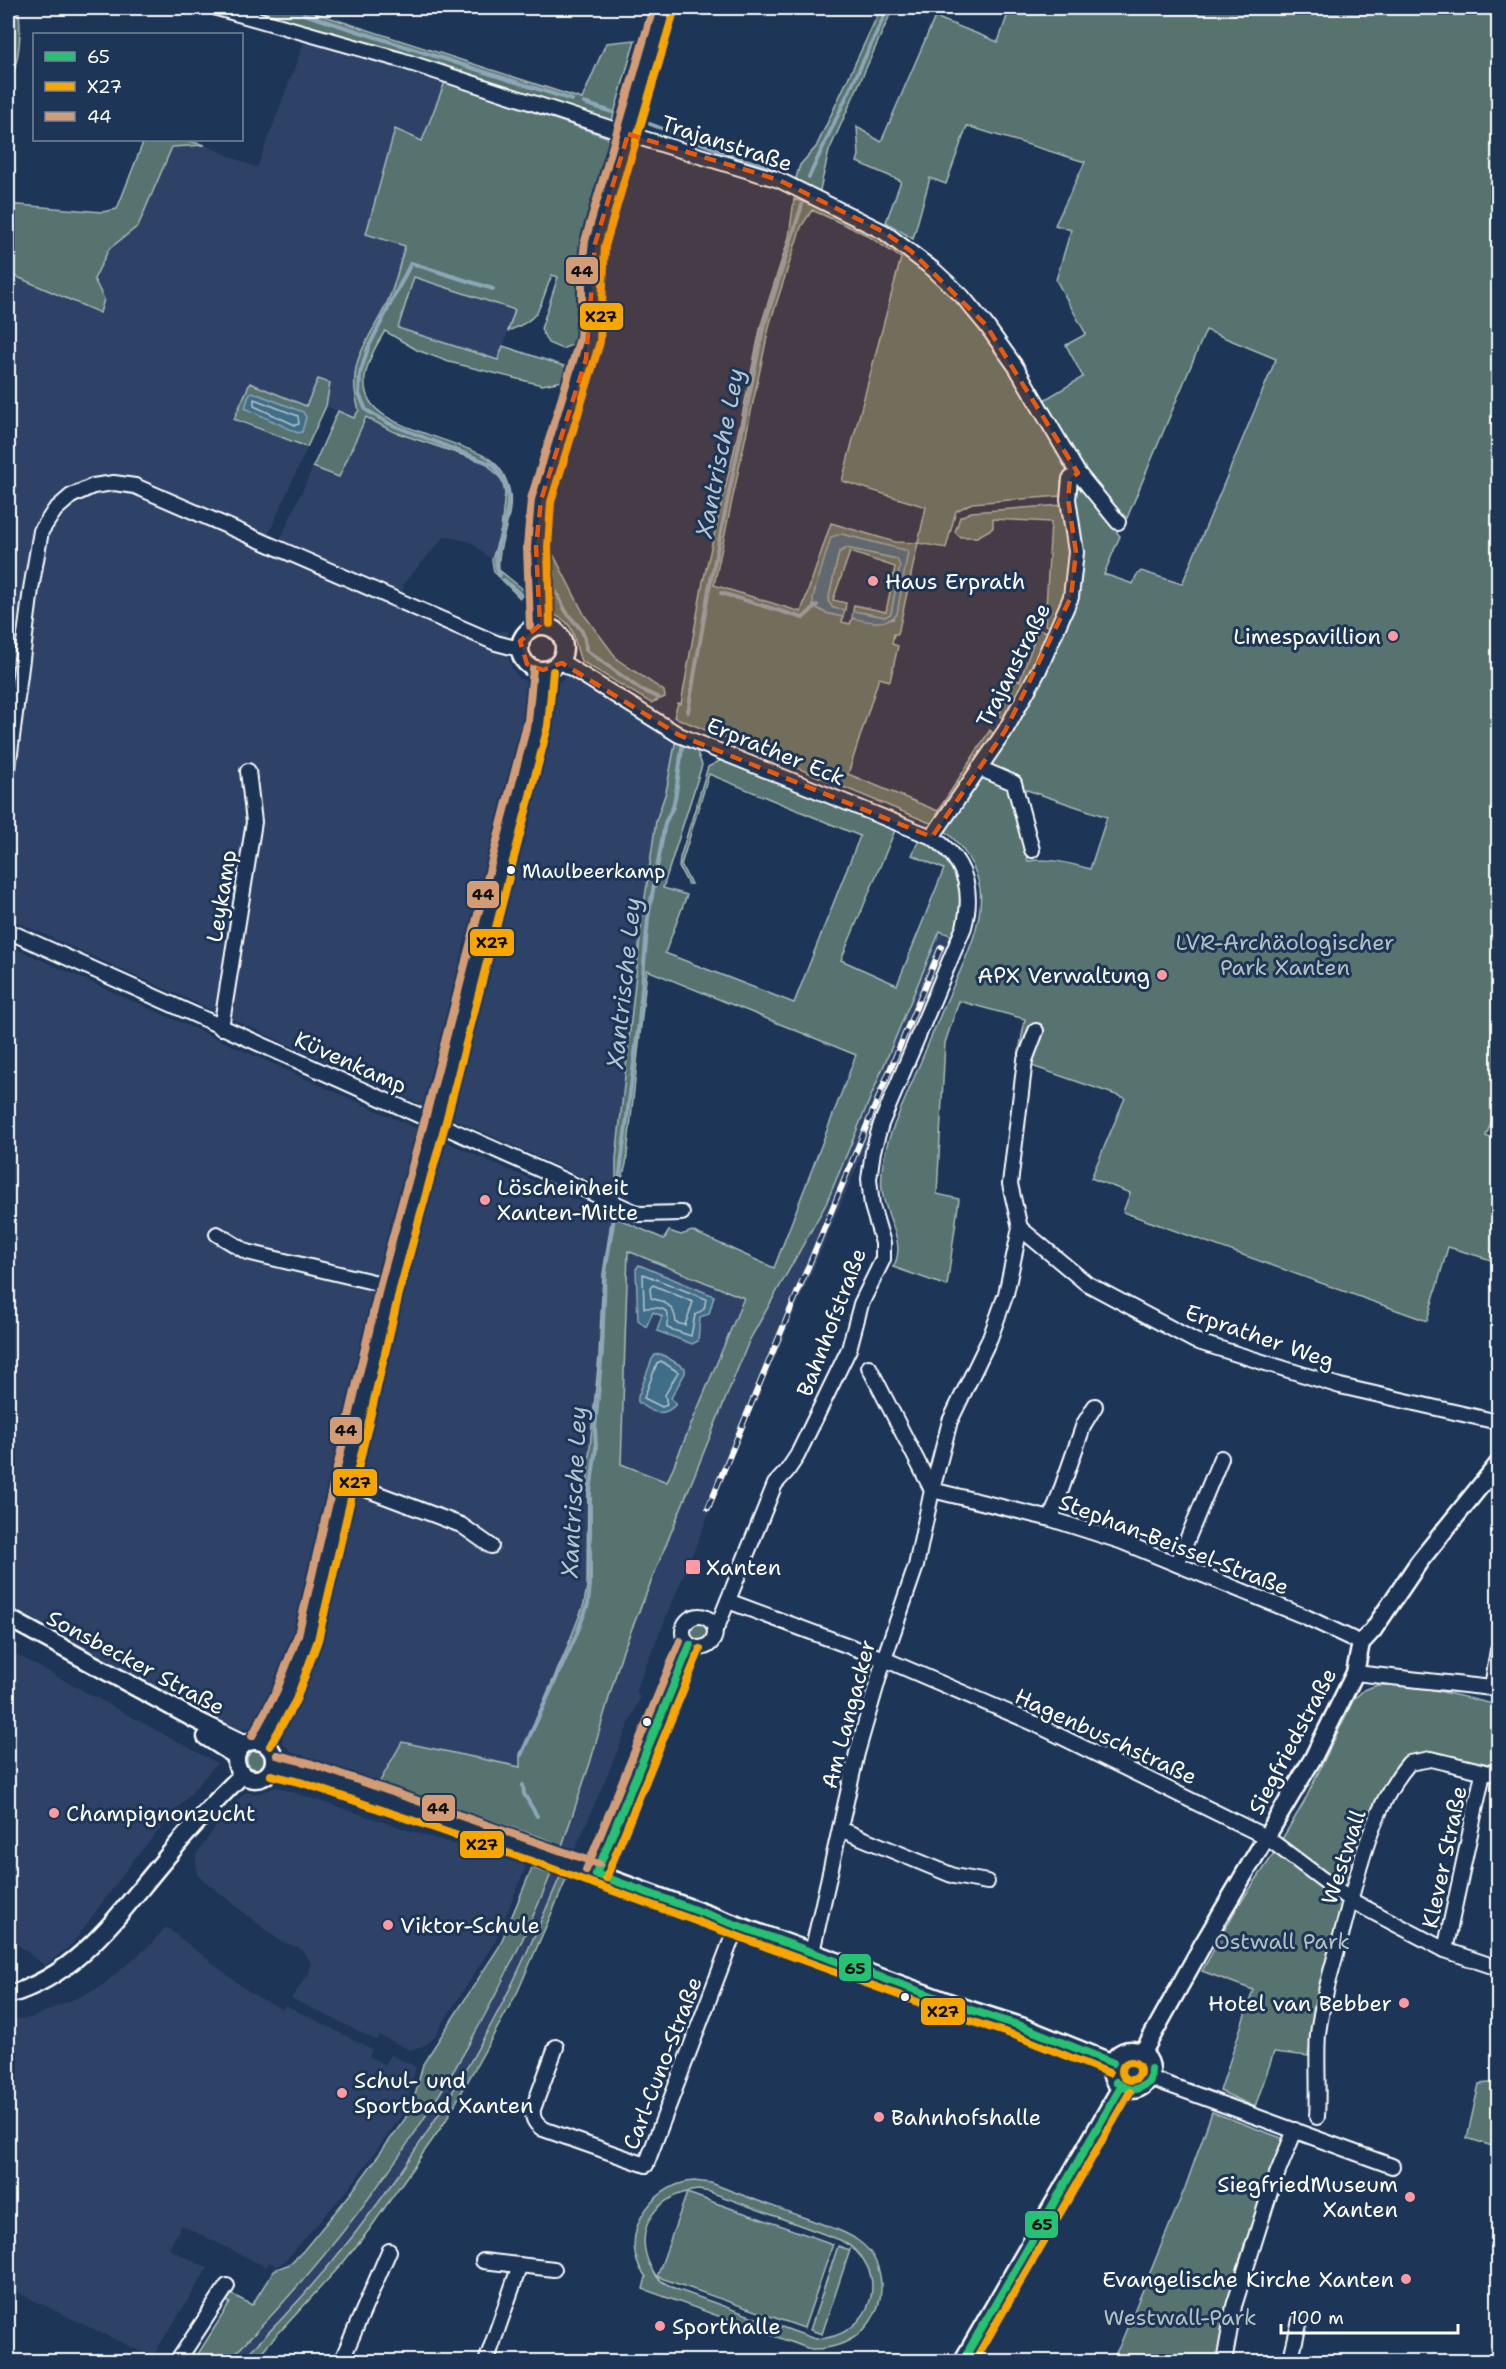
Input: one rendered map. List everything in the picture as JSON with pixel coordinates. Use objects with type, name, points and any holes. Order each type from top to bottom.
[{"type":"street","name":"Trajanstraße","points":[[217,8],[401,60],[628,134],[780,180],[884,232],[911,251],[962,296],[986,325],[1016,368],[1078,473],[1118,522]]},
{"type":"street","points":[[540,625],[537,523],[541,500],[586,359],[592,324],[591,272],[596,244],[664,8]]},
{"type":"street","name":"Trajanstraße","points":[[932,837],[1005,731],[1039,670],[1071,597],[1076,552],[1068,499],[1070,479],[1078,473]]},
{"type":"street","points":[[8,768],[41,531],[55,510],[71,496],[93,486],[114,483],[135,486],[496,643],[519,649]]},
{"type":"street","points":[[540,625],[556,630],[562,637],[564,654],[560,661],[549,669],[543,670],[527,664],[521,657],[519,649],[525,633],[540,625]]},
{"type":"street","name":"Erprather Eck","points":[[560,661],[679,735],[932,837],[953,856],[966,884]]},
{"type":"street","points":[[248,1747],[271,1749],[275,1758],[269,1774],[254,1780],[242,1775],[237,1767],[248,1747],[286,1696],[303,1654],[390,1286],[435,1122],[538,723],[543,670]]},
{"type":"street","points":[[979,768],[1014,783],[1032,850]]},
{"type":"street","name":"Leykamp","points":[[221,1028],[254,822],[248,771]]},
{"type":"street","name":"Bahnhofstraße","points":[[690,1645],[696,1648],[708,1645],[713,1640],[714,1627],[718,1625],[775,1484],[787,1471],[802,1445],[849,1348],[861,1304],[883,1259],[884,1243],[870,1192],[873,1151],[881,1124],[964,927],[969,900],[966,884]]},
{"type":"street","name":"Küvenkamp","points":[[8,931],[639,1214],[682,1213]]},
{"type":"street","points":[[1020,1228],[1010,1184],[1025,1060],[1036,1031]]},
{"type":"street","name":"Erprather Weg","points":[[1020,1228],[1086,1283],[1195,1341],[1340,1386],[1498,1422]]},
{"type":"street","name":"Am Langacker","points":[[812,1952],[857,1753],[884,1659],[916,1566],[932,1490],[950,1422],[990,1338],[1006,1294],[1020,1228]]},
{"type":"street","points":[[217,1234],[247,1252],[390,1286]]},
{"type":"street","points":[[869,1367],[932,1490]]},
{"type":"street","points":[[1051,1519],[1084,1424],[1095,1406]]},
{"type":"street","points":[[1177,1564],[1221,1458]]},
{"type":"street","name":"Siegfriedstraße","points":[[1142,2054],[1313,1758],[1354,1673],[1361,1643],[1373,1630],[1419,1562],[1498,1464]]},
{"type":"street","points":[[344,1481],[461,1526],[491,1546]]},
{"type":"street","name":"Stephan-Beissel-Straße","points":[[932,1490],[1051,1519],[1120,1541],[1306,1617],[1361,1643]]},
{"type":"street","name":"Hagenbuschstraße","points":[[728,1601],[884,1659],[1031,1722],[1266,1837],[1350,1900],[1445,1950],[1498,1968]]},
{"type":"street","points":[[596,1874],[690,1645],[683,1636],[684,1624],[697,1615],[708,1618],[714,1627]]},
{"type":"street","name":"Sonsbecker Straße","points":[[8,1618],[248,1747]]},
{"type":"street","name":"Sonsbecker Straße","points":[[8,1629],[211,1739],[248,1747]]},
{"type":"street","points":[[1354,1673],[1492,1688],[1498,1650]]},
{"type":"street","name":"Westwall","points":[[1314,2126],[1318,2035],[1324,1998],[1350,1900],[1378,1811],[1397,1777],[1409,1763],[1431,1759],[1498,1775]]},
{"type":"street","points":[[274,1765],[306,1773],[596,1874],[1021,2026],[1113,2063]]},
{"type":"street","name":"Klever Straße","points":[[1445,1950],[1483,1773]]},
{"type":"street","points":[[8,1995],[52,1977],[86,1951],[203,1815],[242,1775]]},
{"type":"street","points":[[840,1829],[954,1876],[987,1882]]},
{"type":"street","name":"Carl-Cuno-Straße","points":[[556,2047],[533,2109],[536,2124],[543,2129],[646,2165],[737,1925]]},
{"type":"street","points":[[1126,2051],[1137,2051],[1142,2054],[1151,2069],[1150,2078],[1138,2089],[1121,2088],[1113,2077],[1113,2063],[1120,2054],[1126,2051]]},
{"type":"street","points":[[1150,2078],[1295,2130],[1314,2126],[1392,2166]]},
{"type":"street","points":[[962,2361],[1121,2088]]},
{"type":"street","points":[[1224,2361],[1234,2306],[1271,2189],[1295,2130]]},
{"type":"street","points":[[341,2361],[388,2251]]},
{"type":"street","points":[[483,2261],[554,2270]]},
{"type":"street","points":[[486,2361],[520,2265]]},
{"type":"street","points":[[177,2361],[227,2286]]},
{"type":"street","points":[[1290,2361],[1300,2320]]},
{"type":"highlighted area","points":[[628,134],[779,180],[884,232],[911,251],[986,325],[1078,473],[1070,479],[1068,499],[1076,552],[1071,597],[1005,731],[932,837],[679,735],[562,663],[543,670],[527,664],[520,641],[540,625],[536,547],[541,500],[586,359],[595,244]]},
{"type":"shaded area","points":[[306,37],[445,82],[422,141],[394,130],[366,233],[405,246],[387,304],[363,344],[355,373],[354,394],[359,410],[354,418],[326,406],[268,535],[280,540],[313,467],[339,477],[366,417],[392,431],[486,464],[502,480],[505,493],[501,530],[492,560],[471,542],[445,536],[403,584],[403,595],[486,632],[508,631],[507,653],[512,668],[520,679],[543,687],[558,682],[568,675],[676,739],[666,792],[656,821],[642,919],[616,1159],[616,1192],[8,918],[8,273],[100,312],[104,299],[94,279],[109,249],[138,226],[172,147],[205,145],[257,168]]},
{"type":"shaded area","points":[[414,277],[515,310],[499,360],[398,328]]},
{"type":"shaded area","points":[[940,931],[952,936],[636,1690],[640,1698],[575,1850],[560,1877],[501,2006],[441,2109],[384,2195],[270,2333],[240,2361],[228,2362],[265,2325],[391,2171],[503,1983],[530,1925],[562,1846],[590,1763],[622,1653],[749,1341],[826,1204]]},
{"type":"shaded area","points":[[8,945],[612,1216],[603,1274],[599,1357],[586,1492],[587,1586],[584,1604],[520,1755],[520,1767],[402,1742],[379,1783],[293,1753],[283,1744],[280,1726],[264,1716],[253,1727],[241,1729],[172,1697],[8,1610]]},
{"type":"shaded area","points":[[628,1251],[744,1297],[667,1482],[621,1464]]},
{"type":"shaded area","points":[[8,1650],[217,1763],[135,1858],[72,1944],[45,1966],[12,1940],[14,1936],[8,1930]]},
{"type":"shaded area","points":[[277,1787],[426,1836],[525,1865],[495,1941],[432,2040],[425,2045],[410,2050],[379,2035],[376,2040],[291,1998],[309,1974],[311,1963],[306,1955],[298,1947],[280,1941],[197,1875],[196,1855],[225,1813],[245,1793],[259,1793]]},
{"type":"shaded area","points":[[166,1927],[252,1994],[282,2009],[285,2005],[372,2049],[369,2056],[385,2065],[391,2055],[416,2067],[407,2103],[401,2116],[349,2188],[285,2261],[277,2266],[269,2262],[266,2267],[181,2225],[169,2249],[208,2268],[152,2357],[8,2288],[8,2020],[31,2018],[99,1988],[149,1946]]},
{"type":"green space","points":[[239,8],[300,8],[582,99],[606,43],[635,40],[611,124]]},
{"type":"green space","points":[[881,8],[893,8],[829,151],[819,194],[801,186],[796,178],[800,165],[816,147]]},
{"type":"green space","name":"LVR-Archäologischer Park Xanten","points":[[1010,8],[1498,8],[1498,1103],[1486,1136],[1498,1141],[1498,1262],[1448,1247],[1427,1321],[1123,1212],[1130,1193],[1091,1178],[1125,1098],[1032,1066],[1016,1068],[1025,1019],[959,1001],[945,1043],[937,1194],[959,1199],[947,1286],[893,1267],[898,1248],[882,1190],[882,1167],[885,1152],[892,1130],[968,951],[974,935],[980,904],[980,889],[971,863],[961,848],[942,828],[981,773],[1011,785],[1028,861],[1052,861],[1090,869],[1107,817],[1024,789],[1017,784],[1019,778],[989,767],[987,763],[1071,609],[1074,485],[1078,484],[1120,536],[1104,574],[1133,584],[1141,571],[1182,584],[1276,359],[1206,330],[1127,518],[1091,478],[1044,400],[1083,377],[1066,345],[1086,334],[1056,280],[1071,230],[1055,225],[1085,162],[967,126],[946,184],[930,178],[913,239],[886,222],[901,181],[857,162],[859,155],[857,127],[881,142],[935,17],[998,42]]},
{"type":"green space","points":[[12,12],[19,12],[20,41],[15,69],[8,88],[13,39]]},
{"type":"green space","points":[[445,82],[607,137],[611,145],[582,236],[576,269],[578,317],[574,344],[562,349],[548,343],[541,329],[558,277],[552,275],[534,316],[508,331],[515,310],[414,277],[398,328],[498,360],[503,346],[567,367],[563,381],[542,385],[449,362],[417,350],[385,331],[370,359],[365,381],[368,398],[378,411],[393,421],[481,454],[503,473],[510,491],[510,503],[499,570],[525,591],[520,598],[494,572],[492,560],[501,530],[505,493],[502,480],[486,463],[392,431],[366,417],[339,477],[313,467],[338,411],[354,418],[359,410],[355,393],[356,366],[365,343],[389,298],[405,246],[366,234],[395,129],[422,141]]},
{"type":"green space","points":[[144,141],[188,141],[205,145],[172,147],[138,226],[109,249],[94,279],[104,299],[100,313],[8,273],[8,204],[102,212],[117,209]]},
{"type":"green space","points":[[794,199],[814,206],[816,204],[873,230],[913,257],[980,323],[1014,373],[1069,465],[1061,482],[1061,496],[972,503],[956,511],[946,548],[918,543],[898,634],[894,634],[892,644],[898,646],[890,681],[879,678],[848,774],[938,811],[990,730],[995,736],[935,825],[674,717],[678,703],[681,704],[703,582],[761,325],[789,237]],"holes":[[[812,210],[865,234],[901,258],[842,481],[926,507],[918,543],[895,542],[831,523],[801,612],[714,585],[770,323],[801,227]],[[841,534],[908,551],[893,619],[875,622],[852,618],[850,624],[842,622],[843,617],[826,613],[813,606]]]},
{"type":"green space","points":[[318,379],[330,383],[326,406],[307,447],[234,419],[250,383],[306,406]]},
{"type":"green space","points":[[1063,505],[1071,545],[1068,588],[1051,627],[1045,625],[1051,522],[993,519],[993,528],[977,537],[960,537],[955,532],[960,517],[971,512]]},
{"type":"green space","points":[[542,542],[547,542],[585,616],[618,660],[664,691],[665,697],[651,703],[581,661],[570,627],[560,617],[551,614],[544,578]]},
{"type":"green space","points":[[847,548],[897,559],[901,565],[891,614],[885,617],[853,611],[854,605],[886,612],[895,567],[850,552],[833,600],[846,603],[845,610],[832,608],[828,601],[839,552]]},
{"type":"green space","points":[[1038,629],[1050,633],[1007,720],[999,716],[1011,679],[1020,681]]},
{"type":"green space","points":[[676,739],[695,746],[702,765],[663,888],[687,895],[665,953],[794,1003],[860,836],[709,774],[681,865],[691,884],[688,884],[679,867],[680,858],[708,767],[725,758],[896,828],[841,960],[897,985],[944,869],[912,855],[918,842],[928,840],[949,860],[962,886],[964,909],[955,937],[940,931],[826,1204],[749,1341],[622,1653],[590,1763],[562,1846],[379,1783],[402,1742],[520,1767],[520,1755],[584,1604],[587,1586],[588,1467],[599,1357],[603,1274],[612,1216],[664,1239],[669,1231],[681,1235],[692,1231],[774,1268],[856,1055],[647,970],[626,1164],[618,1193],[616,1192],[616,1159],[642,919],[656,821],[666,792]],"holes":[[[628,1251],[744,1298],[667,1482],[621,1464]]]},
{"type":"green space","points":[[694,1622],[702,1622],[707,1627],[705,1638],[694,1640],[689,1635],[689,1627]]},
{"type":"green space","name":"Ostwall Park","points":[[1377,1685],[1413,1685],[1498,1705],[1498,1775],[1409,1763],[1378,1811],[1312,2033],[1308,2056],[1274,2052],[1255,2107],[1220,2091],[1253,1990],[1202,1971],[1238,1906],[1269,1861],[1303,1804],[1354,1699],[1364,1690]]},
{"type":"green space","points":[[256,1751],[262,1754],[265,1760],[262,1766],[256,1769],[250,1766],[247,1760],[250,1754]]},
{"type":"green space","points":[[532,1868],[551,1874],[521,1942],[453,2072],[414,2134],[373,2193],[328,2251],[280,2307],[228,2361],[193,2362],[230,2303],[222,2298],[229,2293],[252,2305],[274,2270],[290,2264],[303,2251],[351,2193],[405,2119],[416,2092],[423,2064],[499,1947]]},
{"type":"green space","points":[[560,1877],[566,1880],[518,1991],[445,2122],[369,2230],[342,2264],[253,2361],[240,2361],[316,2281],[385,2194],[416,2148],[475,2054],[501,2006]]},
{"type":"green space","points":[[1498,2082],[1498,2148],[1467,2138],[1479,2084]]},
{"type":"green space","name":"Westwall-Park","points":[[1212,2112],[1284,2139],[1250,2228],[1249,2241],[1244,2245],[1229,2299],[1217,2361],[1111,2362],[1185,2188]]},
{"type":"green space","points":[[694,2181],[711,2183],[835,2228],[857,2240],[873,2257],[878,2267],[881,2289],[876,2312],[865,2329],[836,2346],[810,2349],[643,2289],[646,2277],[637,2262],[634,2246],[636,2231],[651,2203],[678,2184]],"holes":[[[698,2190],[710,2192],[840,2240],[857,2252],[868,2267],[872,2283],[870,2300],[863,2315],[852,2327],[835,2336],[815,2339],[676,2289],[659,2280],[658,2277],[804,2328],[833,2244],[687,2193],[657,2277],[645,2248],[645,2233],[649,2220],[657,2209],[682,2193]]]},
{"type":"green space","points":[[838,2246],[850,2250],[822,2334],[810,2330]]},
{"type":"water","points":[[252,392],[303,412],[306,417],[302,432],[298,433],[245,408]]},
{"type":"water","points":[[841,534],[908,551],[897,614],[887,621],[876,622],[852,618],[853,611],[885,617],[891,614],[900,566],[897,559],[847,548],[839,552],[828,601],[833,608],[845,610],[843,617],[826,613],[813,606],[813,597],[831,537]]},
{"type":"water","points":[[639,1265],[714,1296],[709,1314],[700,1317],[698,1341],[692,1344],[657,1331],[662,1316],[653,1312],[646,1327],[638,1320],[636,1269]]},
{"type":"water","points":[[661,1354],[685,1368],[685,1373],[671,1398],[676,1404],[667,1411],[657,1412],[638,1402],[638,1397],[652,1359],[655,1355]]},
{"type":"waterway","name":"Xantrische Ley","points":[[809,177],[888,8]]},
{"type":"waterway","points":[[304,14],[572,100]]},
{"type":"waterway","points":[[584,103],[612,112]]},
{"type":"waterway","points":[[650,124],[742,159],[774,168]]},
{"type":"waterway","name":"Xantrische Ley","points":[[688,712],[709,589],[763,329],[802,205]]},
{"type":"waterway","points":[[493,289],[411,263],[368,348],[360,374],[359,394],[366,410],[390,424],[494,465],[505,484],[508,496],[506,516],[496,558],[500,575]]},
{"type":"waterway","points":[[504,580],[521,595]]},
{"type":"waterway","points":[[556,592],[564,608],[582,631],[586,650],[640,689],[659,698]]},
{"type":"waterway","points":[[721,593],[803,618],[817,605]]},
{"type":"waterway","name":"Xantrische Ley","points":[[618,1189],[639,1022],[648,918],[665,823],[673,807],[676,793],[682,748]]},
{"type":"waterway","name":"Xantrische Ley","points":[[521,1755],[575,1638],[588,1604],[590,1492],[596,1448],[595,1429],[602,1350],[605,1272],[614,1218]]},
{"type":"waterway","name":"Xantrische Ley","points":[[523,1785],[524,1794],[537,1816]]},
{"type":"railway","points":[[708,1508],[941,947]]},
{"type":"transit line","name":"44","points":[[530,626],[527,547],[531,499],[580,338],[585,241],[653,8]]},
{"type":"transit line","name":"X27","points":[[550,624],[548,547],[551,502],[600,342],[605,246],[674,11]]},
{"type":"transit line","name":"44","points":[[252,1736],[276,1692],[298,1635],[380,1284],[528,721],[533,669]]},
{"type":"transit line","name":"X27","points":[[270,1746],[296,1700],[318,1640],[400,1289],[445,1125],[548,726],[553,671]]},
{"type":"transit line","name":"44","points":[[586,1870],[680,1641]]},
{"type":"transit line","name":"65","points":[[596,1874],[690,1645]]},
{"type":"transit line","name":"X27","points":[[606,1878],[700,1649]]},
{"type":"transit line","name":"44","points":[[277,1755],[309,1763],[599,1864]]},
{"type":"transit line","name":"X27","points":[[271,1775],[303,1783],[534,1862],[967,2020],[1017,2036],[1109,2073]]},
{"type":"transit line","name":"65","points":[[596,1874],[1021,2026],[1113,2063]]},
{"type":"transit line","name":"X27","points":[[1131,2062],[1137,2065],[1140,2071],[1137,2077],[1131,2080],[1125,2077],[1122,2071],[1125,2065],[1131,2062]]},
{"type":"transit line","name":"65","points":[[1116,2082],[1125,2088],[1137,2089],[1150,2081],[1151,2069]]},
{"type":"transit line","name":"65","points":[[962,2362],[1121,2087]]},
{"type":"transit line","name":"X27","points":[[974,2362],[1130,2092]]},
{"type":"place","name":"Haus Erprath","points":[[873,581]]},
{"type":"place","name":"Limespavillion","points":[[1393,636]]},
{"type":"place","name":"Maulbeerkamp","points":[[511,870]]},
{"type":"place","name":"APX Verwaltung","points":[[1162,975]]},
{"type":"place","name":"Löscheinheit Xanten-Mitte","points":[[485,1200]]},
{"type":"place","name":"Xanten","points":[[693,1567]]},
{"type":"place","name":"Champignonzucht","points":[[54,1813]]},
{"type":"place","name":"Viktor-Schule","points":[[388,1925]]},
{"type":"place","name":"Hotel van Bebber","points":[[1404,2003]]},
{"type":"place","name":"Schul- und Sportbad Xanten","points":[[342,2093]]},
{"type":"place","name":"Bahnhofshalle","points":[[879,2117]]},
{"type":"place","name":"SiegfriedMuseum Xanten","points":[[1410,2197]]},
{"type":"place","name":"Evangelische Kirche Xanten","points":[[1406,2279]]},
{"type":"place","name":"Sporthalle","points":[[660,2326]]}]
